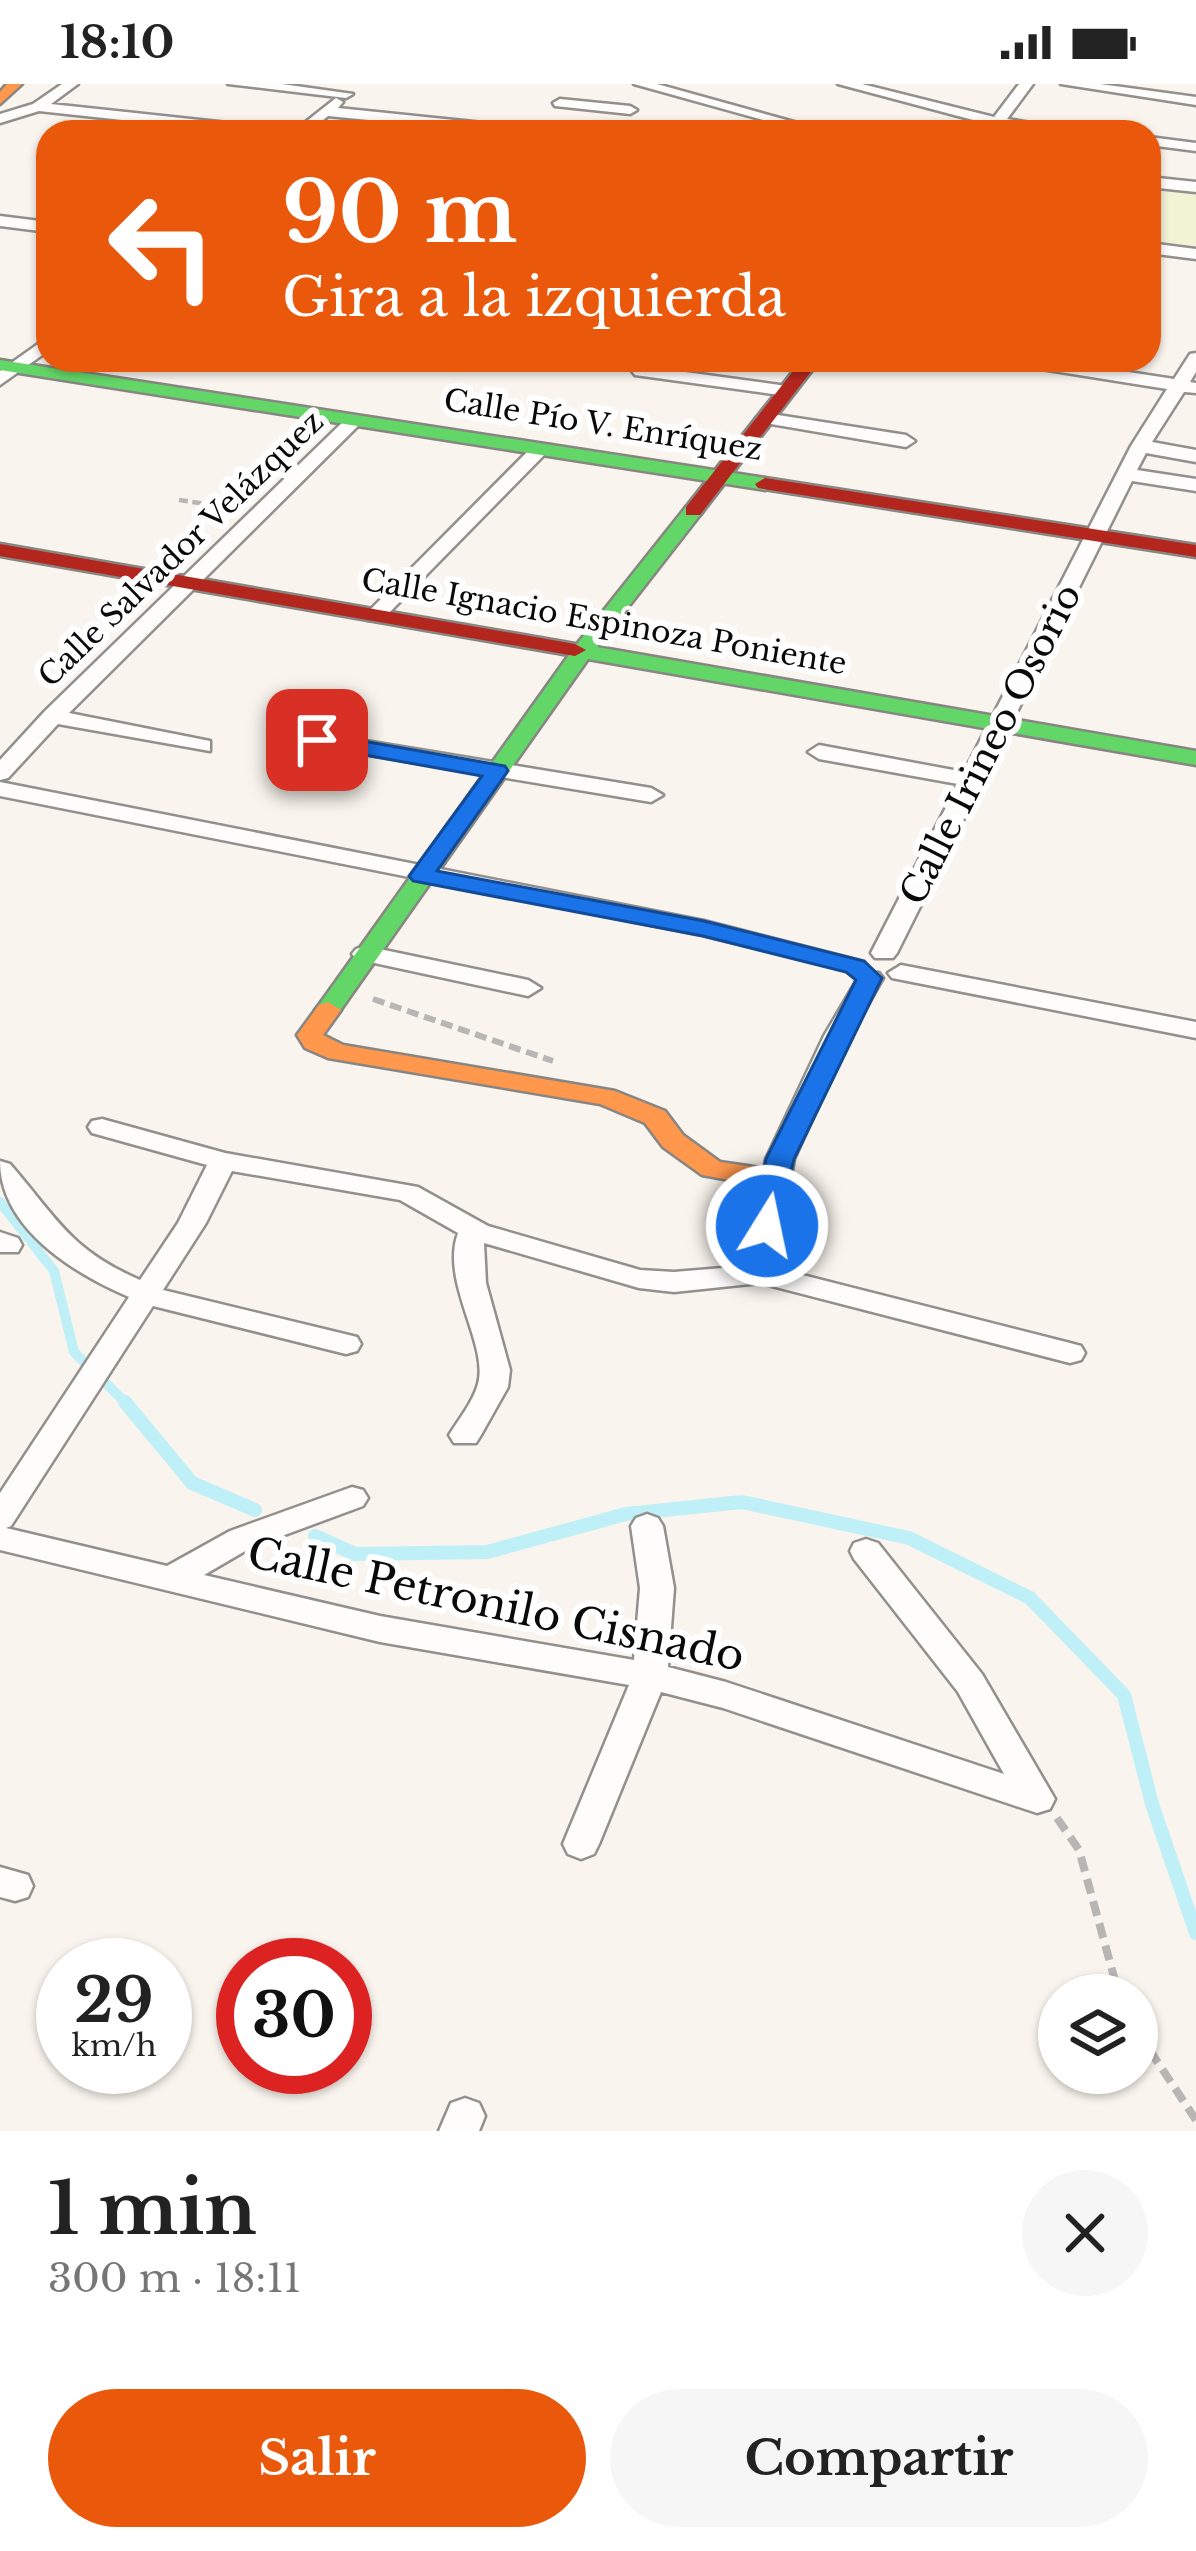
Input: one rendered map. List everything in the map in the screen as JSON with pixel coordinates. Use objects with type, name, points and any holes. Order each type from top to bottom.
[{"type":"street","points":[[0,100],[15,84]]},
{"type":"street","points":[[0,129],[41,108],[71,84]]},
{"type":"street","points":[[235,84],[347,93],[440,110]]},
{"type":"street","points":[[845,84],[969,120]]},
{"type":"street","points":[[998,120],[1026,84]]},
{"type":"street","points":[[1068,84],[1196,100]]},
{"type":"street","points":[[622,120],[648,85],[778,120]]},
{"type":"street","points":[[314,120],[347,93]]},
{"type":"street","points":[[560,103],[630,110]]},
{"type":"street","points":[[0,119],[41,108],[158,120]]},
{"type":"street","points":[[325,111],[414,120]]},
{"type":"street","points":[[1161,143],[1196,147]]},
{"type":"street","points":[[1161,183],[1196,187]]},
{"type":"street","points":[[0,221],[36,226]]},
{"type":"street","points":[[1161,250],[1196,254]]},
{"type":"street","points":[[5,371],[36,350]]},
{"type":"street","name":"Calle Irineo Osorio","points":[[760,1274],[774,1179],[837,1036],[877,968],[1140,446],[1189,387],[1196,358]]},
{"type":"street","name":"Calle Pío V. Enríquez","points":[[5,371],[1196,550]]},
{"type":"street","points":[[647,372],[787,391]]},
{"type":"street","points":[[774,1179],[712,1169],[673,1141],[655,1117],[606,1097],[337,1052],[310,1036],[582,652],[802,372]]},
{"type":"street","points":[[1093,372],[1189,387]]},
{"type":"street","points":[[765,418],[906,441]]},
{"type":"street","name":"Calle Salvador Velázquez","points":[[0,773],[52,716],[355,420]]},
{"type":"street","points":[[1140,446],[1196,456]]},
{"type":"street","points":[[375,616],[542,449]]},
{"type":"street","points":[[1126,474],[1196,484]]},
{"type":"street","name":"Calle Ignacio Espinoza Poniente","points":[[0,550],[1196,758]]},
{"type":"street","points":[[52,716],[202,746]]},
{"type":"street","points":[[317,740],[651,795]]},
{"type":"street","points":[[819,752],[972,780]]},
{"type":"street","points":[[0,789],[1196,1030]]},
{"type":"street","points":[[365,954],[528,988]]},
{"type":"street","points":[[102,1127],[224,1161],[408,1193],[478,1232],[639,1279],[674,1282],[760,1274],[1070,1353]]},
{"type":"street","points":[[0,1518],[192,1222],[224,1161]]},
{"type":"street","points":[[0,1170],[48,1234],[84,1263],[143,1294],[346,1344]]},
{"type":"street","points":[[465,1436],[493,1387],[495,1370],[471,1283],[469,1238],[478,1232]]},
{"type":"street","points":[[170,1579],[242,1539],[352,1498]]},
{"type":"street","points":[[581,1844],[650,1676],[657,1588],[647,1526]]},
{"type":"street","name":"Calle Petronilo Cisnado","points":[[0,1538],[380,1629],[650,1676],[727,1695],[1036,1799]]},
{"type":"street","points":[[866,1551],[970,1683],[1036,1799]]},
{"type":"path","points":[[179,500],[260,512]]},
{"type":"path","points":[[341,987],[548,1057],[606,1097]]},
{"type":"path","points":[[1036,1799],[1054,1814],[1079,1850],[1113,1974]]},
{"type":"path","points":[[1158,2063],[1196,2120]]},
{"type":"green space","points":[[1161,186],[1196,190],[1196,246],[1161,242]]},
{"type":"waterway","points":[[0,1202],[54,1271],[74,1352],[125,1402]]},
{"type":"waterway","points":[[125,1402],[192,1483],[255,1510]]},
{"type":"waterway","points":[[315,1536],[355,1554],[487,1552],[626,1514],[742,1502],[909,1538],[1030,1598],[1124,1695],[1152,1804],[1196,1933]]},
{"type":"traffic: fast","points":[[0,365],[36,371]]},
{"type":"traffic: fast","points":[[45,372],[765,484]]},
{"type":"traffic: fast","points":[[328,1010],[582,652],[693,511]]},
{"type":"traffic: fast","points":[[575,650],[1196,758]]},
{"type":"traffic: slow","points":[[0,100],[15,84]]},
{"type":"traffic: slow","points":[[328,1010],[310,1035],[314,1042],[337,1052],[606,1097],[655,1117],[673,1141],[712,1169],[774,1179]]},
{"type":"traffic: jam","points":[[693,511],[802,372]]},
{"type":"traffic: jam","points":[[765,484],[1196,551]]},
{"type":"traffic: jam","points":[[0,550],[575,650]]},
{"type":"route","points":[[317,740],[497,771],[422,876],[704,928],[855,967],[869,978],[780,1159],[767,1226]]}]
